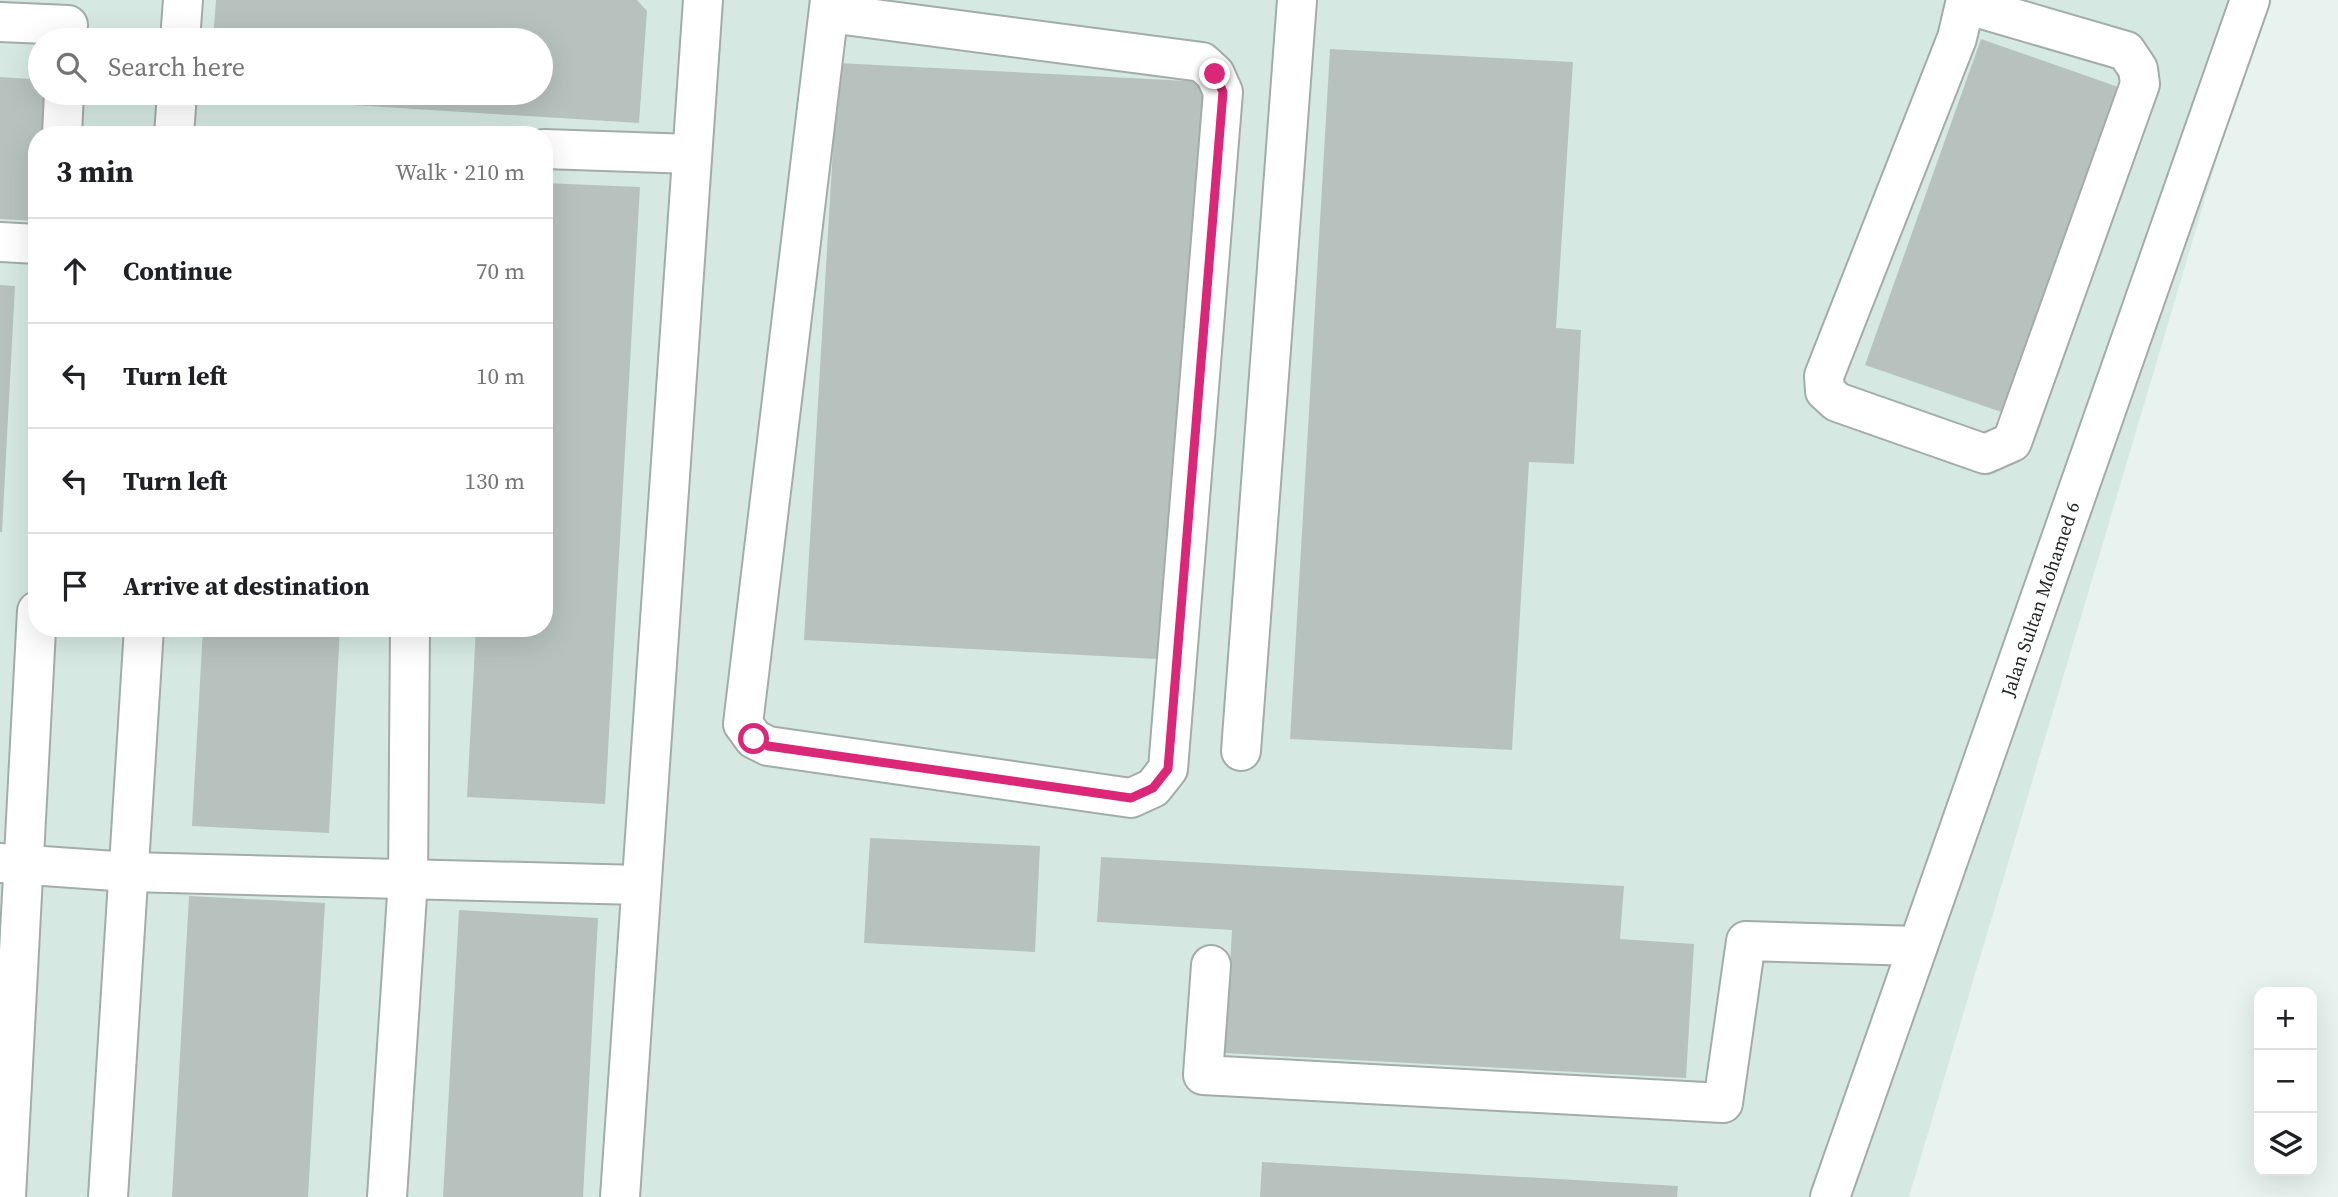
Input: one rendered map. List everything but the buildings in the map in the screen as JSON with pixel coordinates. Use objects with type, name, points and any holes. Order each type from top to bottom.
[{"type":"street","points":[[181,28],[183,0]]},
{"type":"street","points":[[620,1197],[703,0]]},
{"type":"street","points":[[1241,751],[1297,0]]},
{"type":"street","name":"Jalan Sultan Mohamed 6","points":[[1830,1197],[2250,0]]},
{"type":"street","points":[[1965,2],[2126,51],[2138,69],[2140,84],[2012,442],[1985,454],[1838,402],[1825,391],[1824,376],[1956,38],[1965,2]]},
{"type":"street","points":[[829,7],[1202,62],[1215,74],[1223,92],[1168,769],[1153,788],[1131,798],[768,746],[754,739],[744,724],[829,7]]},
{"type":"street","points":[[0,22],[68,22]]},
{"type":"street","points":[[62,126],[63,105]]},
{"type":"street","points":[[175,126],[176,105]]},
{"type":"street","points":[[553,149],[692,154]]},
{"type":"street","points":[[0,242],[28,244]]},
{"type":"street","points":[[6,1197],[12,864],[34,637]]},
{"type":"street","points":[[108,1197],[143,637]]},
{"type":"street","points":[[387,1197],[408,880],[410,637]]},
{"type":"street","points":[[12,864],[129,872],[641,885]]},
{"type":"street","points":[[1211,965],[1203,1075],[1723,1103],[1745,941],[1918,946]]},
{"type":"shaded area","points":[[0,0],[2264,0],[1909,1197],[0,1197]]},
{"type":"route","points":[[754,739],[768,746],[1131,798],[1153,788],[1168,769],[1223,92],[1215,74]]}]
